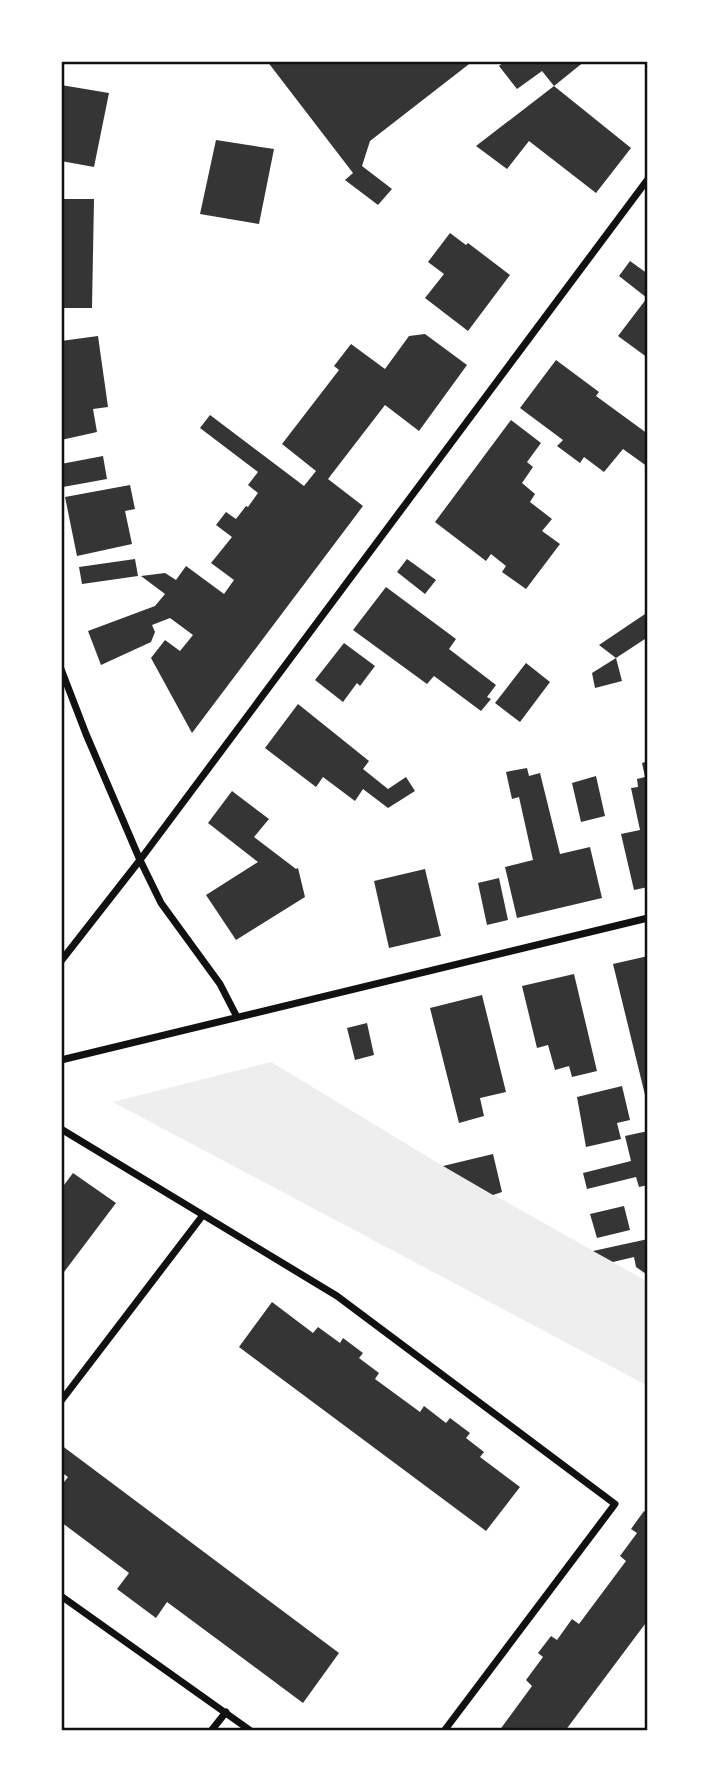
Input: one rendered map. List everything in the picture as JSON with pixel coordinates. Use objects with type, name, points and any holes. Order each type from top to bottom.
[{"type":"street","points":[[61,961],[648,179]]},
{"type":"street","points":[[61,669],[139,860],[161,903],[220,984],[237,1017]]},
{"type":"street","points":[[61,1060],[648,918]]},
{"type":"street","points":[[61,1129],[337,1296],[615,1504],[444,1731]]},
{"type":"street","points":[[61,1401],[203,1215]]},
{"type":"street","points":[[61,1596],[214,1702],[251,1731]]},
{"type":"street","points":[[211,1731],[226,1712]]},
{"type":"shaded area","points":[[271,1062],[443,1166],[648,1282],[648,1386],[113,1102]]},
{"type":"building","points":[[267,61],[473,61],[370,141],[362,166],[392,189],[378,205],[345,180],[353,173]]},
{"type":"building","points":[[505,61],[585,61],[554,86],[542,71],[517,89],[499,66]]},
{"type":"building","points":[[61,85],[109,93],[94,167],[61,161]]},
{"type":"building","points":[[554,86],[631,148],[596,193],[529,141],[507,169],[476,146]]},
{"type":"building","points":[[216,140],[274,149],[259,224],[200,214]]},
{"type":"building","points":[[61,199],[94,199],[92,308],[61,308]]},
{"type":"building","points":[[450,233],[466,245],[468,243],[510,275],[468,331],[425,298],[444,274],[428,262]]},
{"type":"building","points":[[630,261],[648,274],[648,358],[618,336],[647,298],[619,276]]},
{"type":"building","points":[[425,334],[467,365],[419,431],[385,405],[328,479],[363,506],[192,733],[151,658],[165,640],[180,651],[193,635],[170,618],[152,625],[155,632],[151,642],[101,665],[88,631],[155,606],[165,594],[141,576],[165,573],[176,580],[186,566],[224,594],[234,580],[211,563],[232,537],[216,525],[226,512],[236,519],[246,506],[248,507],[258,493],[248,485],[258,472],[200,428],[210,415],[304,486],[316,471],[282,444],[339,370],[334,366],[351,344],[385,369],[409,336]]},
{"type":"building","points":[[98,336],[108,407],[93,409],[97,432],[61,440],[61,341]]},
{"type":"building","points":[[556,360],[599,392],[596,396],[648,434],[648,467],[623,449],[604,472],[584,457],[580,463],[557,446],[563,440],[520,408]]},
{"type":"building","points":[[511,420],[541,443],[527,462],[533,467],[522,483],[535,494],[530,502],[552,519],[542,531],[560,544],[526,589],[502,572],[506,566],[491,554],[486,561],[435,522]]},
{"type":"building","points":[[103,456],[107,479],[63,487],[61,464]]},
{"type":"building","points":[[130,485],[135,509],[125,511],[132,544],[77,556],[65,497]]},
{"type":"building","points":[[135,559],[138,576],[82,584],[79,567]]},
{"type":"building","points":[[407,559],[436,580],[425,594],[397,572]]},
{"type":"building","points":[[386,587],[456,639],[449,649],[496,685],[487,697],[491,699],[481,711],[434,676],[427,684],[353,630]]},
{"type":"building","points":[[648,612],[648,637],[616,658],[599,645]]},
{"type":"building","points":[[344,643],[375,666],[360,686],[357,683],[343,702],[315,680]]},
{"type":"building","points":[[616,658],[622,681],[595,688],[592,673]]},
{"type":"building","points":[[526,663],[550,682],[520,722],[495,703]]},
{"type":"building","points":[[298,704],[369,761],[363,769],[388,789],[406,777],[415,791],[388,808],[363,789],[355,801],[323,777],[316,787],[265,748]]},
{"type":"building","points":[[648,761],[648,887],[634,890],[621,834],[640,830],[631,788],[638,787],[637,779],[645,777],[642,763]]},
{"type":"building","points":[[527,768],[529,776],[540,773],[560,854],[590,847],[602,898],[517,918],[505,867],[533,860],[519,797],[512,799],[506,772]]},
{"type":"building","points":[[596,776],[605,816],[581,822],[572,783]]},
{"type":"building","points":[[232,791],[269,819],[254,837],[298,868],[305,897],[236,940],[206,895],[258,862],[208,823]]},
{"type":"building","points":[[425,869],[441,936],[389,948],[374,881]]},
{"type":"building","points":[[499,878],[508,920],[487,925],[478,883]]},
{"type":"building","points":[[648,956],[648,1094],[645,1095],[613,964]]},
{"type":"building","points":[[574,974],[597,1071],[572,1077],[569,1066],[555,1070],[548,1045],[537,1048],[522,986]]},
{"type":"building","points":[[482,995],[506,1092],[480,1098],[484,1116],[459,1123],[430,1008]]},
{"type":"building","points":[[367,1023],[374,1055],[355,1060],[347,1028]]},
{"type":"building","points":[[622,1086],[630,1120],[617,1123],[621,1139],[586,1147],[577,1097]]},
{"type":"building","points":[[648,1131],[648,1185],[639,1187],[636,1177],[587,1189],[583,1173],[631,1161],[625,1136]]},
{"type":"building","points":[[493,1154],[502,1192],[493,1195],[443,1166]]},
{"type":"building","points":[[73,1173],[116,1203],[61,1276],[61,1189]]},
{"type":"building","points":[[624,1206],[630,1230],[597,1238],[590,1214]]},
{"type":"building","points":[[648,1239],[646,1274],[636,1267],[634,1257],[613,1262],[593,1251]]},
{"type":"building","points":[[272,1302],[313,1333],[318,1327],[340,1343],[343,1338],[363,1353],[359,1358],[379,1373],[375,1379],[420,1412],[424,1406],[446,1423],[450,1418],[470,1433],[466,1438],[484,1452],[480,1457],[520,1487],[486,1531],[239,1347]]},
{"type":"building","points":[[61,1445],[339,1653],[303,1703],[167,1602],[156,1618],[117,1589],[129,1573],[61,1522],[61,1486],[68,1477],[61,1472]]},
{"type":"building","points":[[644,1511],[648,1513],[648,1620],[565,1731],[499,1731],[532,1686],[526,1680],[543,1657],[538,1653],[551,1636],[557,1640],[572,1619],[579,1624],[626,1561],[620,1556],[637,1533],[631,1529]]}]
